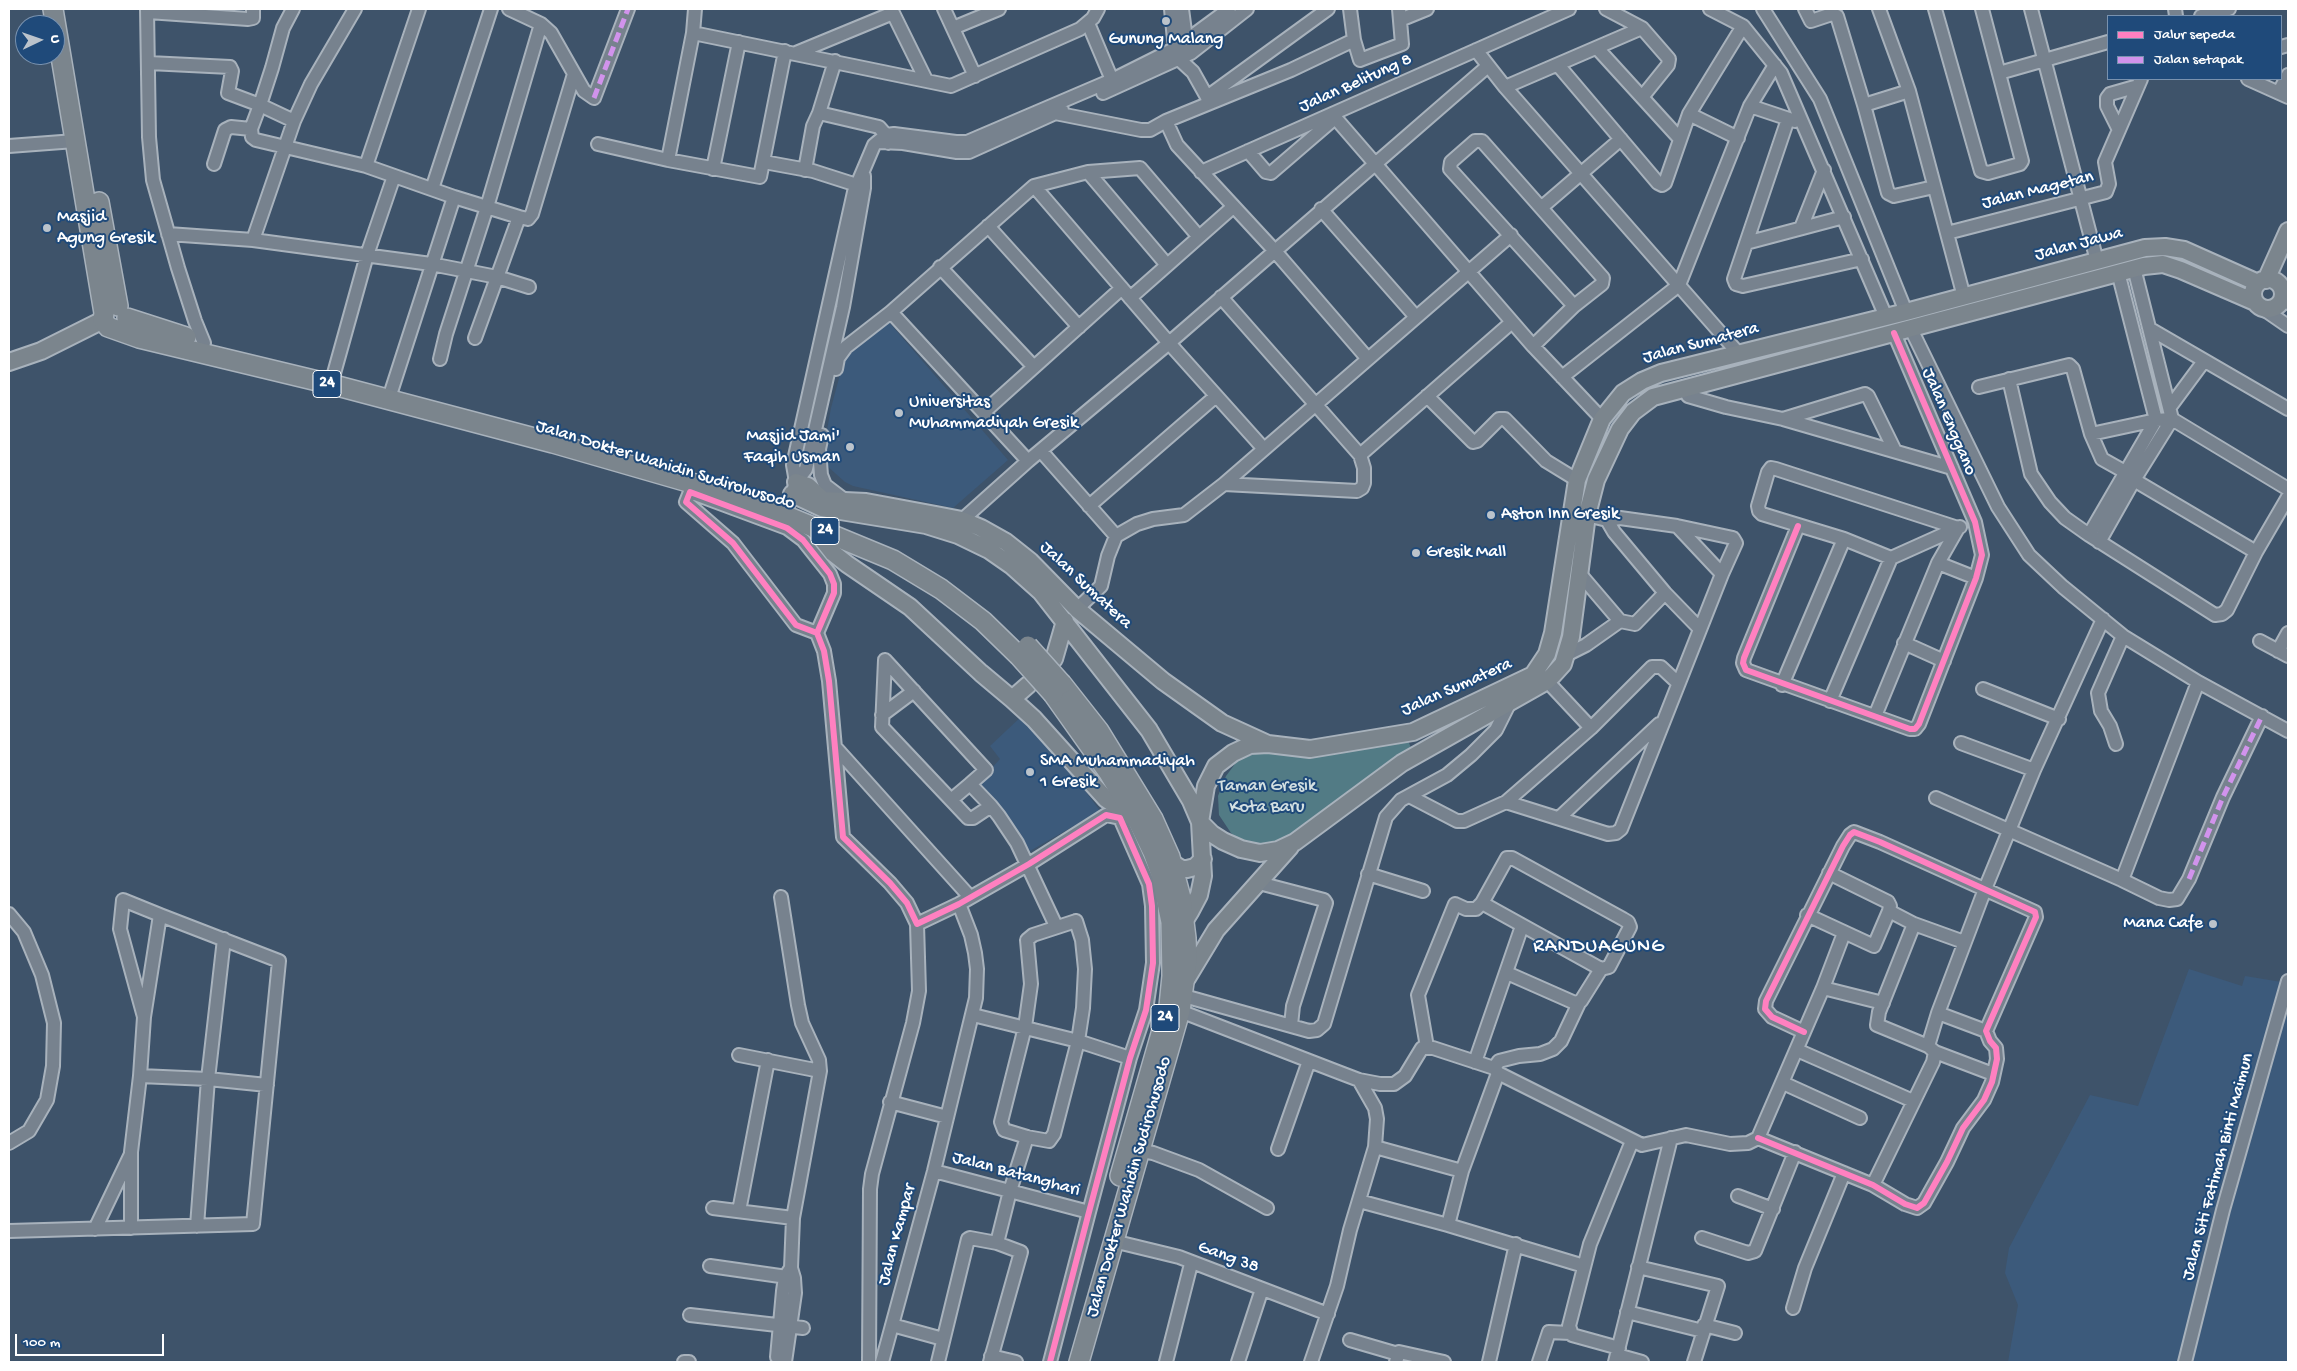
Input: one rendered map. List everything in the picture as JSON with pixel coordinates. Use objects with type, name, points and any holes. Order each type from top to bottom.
[{"type":"highway","points":[[53,9],[75,141],[113,319]]},
{"type":"highway","points":[[64,9],[113,319]]},
{"type":"highway","name":"Jalan Dokter Wahidin Sudirohusodo","points":[[113,319],[391,392],[606,452],[792,493],[898,550],[948,582],[1023,650],[1099,731],[1153,819],[1172,863],[1183,997],[1141,1151],[1113,1241],[1096,1281],[1067,1362]]},
{"type":"highway","name":"Jalan Dokter Wahidin Sudirohusodo","points":[[113,319],[139,338],[539,432]]},
{"type":"highway","name":"Jalan Dokter Wahidin Sudirohusodo","points":[[606,452],[693,488],[812,526],[893,560],[941,589],[1023,650]]},
{"type":"highway","name":"Jalan Dokter Wahidin Sudirohusodo","points":[[1058,689],[1138,821],[1153,852],[1179,930],[1168,1006],[1096,1281],[1079,1362]]},
{"type":"main road","points":[[2262,281],[2275,281],[2286,293],[2274,308],[2258,305],[2254,288],[2262,281],[2288,231]]},
{"type":"main road","name":"Jalan Jawa","points":[[1906,312],[2145,248],[2165,247],[2184,250],[2262,281]]},
{"type":"main road","name":"Jalan Jawa","points":[[1911,329],[2126,270],[2163,264],[2258,305]]},
{"type":"main road","points":[[2055,272],[2060,289]]},
{"type":"main road","name":"Jalan Sumatera","points":[[792,493],[808,486],[823,500],[866,502],[1006,542],[1030,562],[1077,609],[1170,686],[1222,722],[1268,744],[1310,748],[1413,732],[1533,675],[1547,654],[1553,633],[1577,480],[1602,419],[1624,393],[1642,381],[1661,373],[1906,312]]},
{"type":"main road","points":[[9,362],[42,351],[71,346],[113,319]]},
{"type":"main road","name":"Jalan Sumatera","points":[[1295,842],[1402,763],[1547,681],[1563,664],[1571,637],[1588,515],[1596,480],[1620,429],[1633,412],[1654,397],[1911,329]]},
{"type":"main road","points":[[1700,364],[1705,383]]},
{"type":"main road","name":"Jalan Sumatera","points":[[792,493],[822,508],[926,525],[960,528],[1012,566],[1041,592],[1149,730],[1192,801],[1200,822]]},
{"type":"main road","points":[[812,526],[833,552],[847,564],[910,607],[1012,699],[1052,738],[1106,799],[1138,821]]},
{"type":"main road","points":[[1054,659],[1065,621]]},
{"type":"main road","points":[[1012,699],[1028,685]]},
{"type":"main road","points":[[1446,717],[1454,734]]},
{"type":"main road","points":[[1216,930],[1179,930],[1198,895],[1203,876],[1200,822],[1206,786],[1216,766],[1233,753],[1250,746],[1268,744]]},
{"type":"main road","points":[[1200,822],[1212,834],[1241,849],[1260,853],[1278,850],[1295,842]]},
{"type":"main road","points":[[1183,997],[1194,962],[1216,930],[1295,842]]},
{"type":"main road","points":[[1172,863],[1182,869],[1187,869],[1195,866],[1203,859]]},
{"type":"street","points":[[204,343],[195,321],[153,180],[147,10],[248,19],[252,18],[253,9]]},
{"type":"street","points":[[293,9],[283,28],[272,68],[251,129],[252,137],[256,140],[366,166],[454,198],[519,217],[528,219],[532,214],[574,74]]},
{"type":"street","points":[[253,240],[294,121],[311,84],[355,9]]},
{"type":"street","points":[[366,166],[419,9]]},
{"type":"street","points":[[432,189],[491,9]]},
{"type":"street","points":[[510,9],[541,24],[551,33],[584,91],[594,98],[628,9]]},
{"type":"street","points":[[668,160],[693,33],[695,9]]},
{"type":"street","points":[[944,9],[975,76]]},
{"type":"street","points":[[953,28],[997,9]]},
{"type":"street","points":[[693,33],[951,86],[1068,35],[1088,23],[1098,9]]},
{"type":"street","points":[[1171,9],[1184,54],[1208,100]]},
{"type":"street","points":[[1182,9],[1184,54]]},
{"type":"street","points":[[792,493],[806,469],[843,307],[860,187],[871,150],[884,140],[906,135],[968,142],[1112,80],[1184,54],[1228,9]]},
{"type":"street","points":[[884,140],[958,152],[969,152],[1184,54],[1247,9]]},
{"type":"street","points":[[1208,100],[1328,9]]},
{"type":"street","points":[[1350,9],[1354,40],[1360,60],[1402,44],[1399,14],[1427,9]]},
{"type":"street","name":"Jalan Belitung 8","points":[[1201,172],[1333,116],[1568,9]]},
{"type":"street","points":[[1606,9],[1642,28],[1669,59],[1668,65],[1643,96]]},
{"type":"street","points":[[1710,9],[1743,26],[1775,66],[1804,124],[1886,317]]},
{"type":"street","points":[[1763,9],[1820,99],[1906,312]]},
{"type":"street","points":[[1805,9],[1811,21],[1835,14],[1864,105],[1888,194],[1894,196],[1934,187]]},
{"type":"street","points":[[1879,9],[1909,91],[1964,297]]},
{"type":"street","points":[[1935,9],[1983,173],[2020,164],[2022,161],[1982,9]]},
{"type":"street","points":[[2031,9],[2098,261]]},
{"type":"street","points":[[2204,15],[2225,9]]},
{"type":"street","points":[[791,52],[892,11],[926,80]]},
{"type":"street","points":[[1088,23],[1112,80]]},
{"type":"street","points":[[440,359],[446,334],[488,207],[541,24]]},
{"type":"street","points":[[1558,64],[1658,184],[1662,185],[1665,183],[1689,114],[1743,26]]},
{"type":"street","points":[[1505,87],[1642,28]]},
{"type":"street","points":[[1055,113],[1141,130],[1150,130],[1208,100],[1291,70],[1354,40]]},
{"type":"street","points":[[713,169],[740,42]]},
{"type":"street","points":[[1999,73],[2107,42]]},
{"type":"street","points":[[1597,48],[1643,96],[1680,139]]},
{"type":"street","points":[[1477,50],[1505,87],[1739,354]]},
{"type":"street","points":[[598,144],[668,160],[758,177],[762,174],[791,52]]},
{"type":"street","points":[[805,170],[813,126],[819,113],[835,61]]},
{"type":"street","points":[[149,63],[230,67],[232,71],[228,93],[260,104],[294,121]]},
{"type":"street","points":[[960,528],[1028,462],[1169,343],[1321,209],[1488,66]]},
{"type":"street","points":[[1562,377],[1679,285],[1750,106],[1775,66]]},
{"type":"street","points":[[2250,80],[2283,94],[2288,75]]},
{"type":"street","points":[[2119,130],[2107,106],[2107,98],[2110,94],[2140,82]]},
{"type":"street","name":"Jalan Magetan","points":[[1947,233],[2106,192],[2109,188],[2106,162],[2140,82]]},
{"type":"street","points":[[1864,105],[1909,91]]},
{"type":"street","points":[[1750,106],[1804,124]]},
{"type":"street","points":[[819,113],[879,127],[884,140]]},
{"type":"street","points":[[1689,114],[1738,138]]},
{"type":"street","points":[[1333,116],[1533,346],[1602,419]]},
{"type":"street","name":"Jalan Belitung 8","points":[[1248,151],[1266,172],[1271,173],[1333,116]]},
{"type":"street","points":[[1788,119],[1734,279],[1736,284],[1744,286],[1862,259]]},
{"type":"street","points":[[1166,121],[1178,144],[1201,172],[1274,250],[1368,359]]},
{"type":"street","points":[[214,164],[225,130],[231,127],[251,129]]},
{"type":"street","points":[[1542,207],[1620,139]]},
{"type":"street","points":[[9,146],[75,141]]},
{"type":"street","points":[[1533,346],[1574,306],[1602,284],[1603,278],[1482,141],[1475,141],[1451,162],[1450,169],[1574,306]]},
{"type":"street","points":[[764,162],[805,170],[860,187]]},
{"type":"street","points":[[846,502],[825,485],[821,475],[819,449],[838,358],[846,347],[892,312],[940,267],[1034,186],[1088,172],[1140,168],[1199,237]]},
{"type":"street","points":[[1801,228],[1824,170]]},
{"type":"street","points":[[1088,172],[1168,265]]},
{"type":"street","points":[[332,377],[367,254],[394,176]]},
{"type":"street","points":[[1034,186],[1169,343],[1264,449]]},
{"type":"street","points":[[792,493],[793,465],[854,192],[860,187]]},
{"type":"street","points":[[391,392],[454,198]]},
{"type":"street","points":[[984,412],[1078,327],[1168,265],[1233,206]]},
{"type":"street","points":[[1321,209],[1416,317]]},
{"type":"street","points":[[1746,243],[1844,216]]},
{"type":"street","points":[[475,338],[519,217]]},
{"type":"street","points":[[988,226],[1078,327]]},
{"type":"street","points":[[168,234],[253,240],[367,254],[497,276],[529,287]]},
{"type":"street","points":[[1077,609],[1100,586],[1108,556],[1116,536],[1136,524],[1153,519],[1184,515],[1224,484],[1511,235]]},
{"type":"street","points":[[940,267],[1034,367]]},
{"type":"street","points":[[2126,270],[2150,329],[2171,413],[2288,488]]},
{"type":"street","points":[[2126,270],[2156,420],[2130,477]]},
{"type":"street","points":[[1221,297],[1360,455],[1364,468],[1364,483],[1362,488],[1357,491],[1224,484]]},
{"type":"street","points":[[830,303],[843,307]]},
{"type":"street","points":[[2258,305],[2288,326]]},
{"type":"street","points":[[892,312],[1028,462]]},
{"type":"street","points":[[1360,455],[1512,322]]},
{"type":"street","points":[[1911,329],[1998,507],[2029,555],[2123,636],[2198,682],[2288,731]]},
{"type":"street","points":[[2150,329],[2288,409]]},
{"type":"street","name":"Jalan Enggano","points":[[1875,716],[1910,730],[1915,729],[1920,724],[1976,578],[1982,555],[1975,522],[1894,333]]},
{"type":"street","points":[[2094,538],[2130,477],[2204,361]]},
{"type":"street","points":[[1979,388],[2069,365],[2073,369],[2091,434],[2102,459],[2256,552]]},
{"type":"street","points":[[2010,379],[2031,474],[2050,502],[2065,518],[2094,538],[2215,615],[2222,614],[2227,610],[2256,552],[2288,497]]},
{"type":"street","points":[[1685,388],[1688,396],[1726,407],[1783,419],[1952,468]]},
{"type":"street","points":[[1783,419],[1865,394],[1868,396],[1895,452]]},
{"type":"street","points":[[1089,506],[1216,396]]},
{"type":"street","points":[[1427,396],[1473,442],[1477,441],[1499,418],[1505,419],[1546,461],[1577,480]]},
{"type":"street","points":[[2091,434],[2156,420],[2171,413]]},
{"type":"street","points":[[1041,451],[1116,536]]},
{"type":"street","points":[[1891,558],[1844,539],[1798,526],[1759,512],[1758,506],[1768,472],[1771,468],[1776,468],[1958,528]]},
{"type":"street","points":[[817,633],[796,626],[733,543],[686,502],[693,488],[787,528],[804,540],[830,574],[834,584],[834,593],[817,633],[824,651],[829,681],[843,837],[890,883],[907,903],[917,924],[919,991],[913,1024],[890,1102],[870,1189],[869,1362]]},
{"type":"street","points":[[1506,802],[1608,834],[1616,833],[1621,829],[1678,683],[1736,543],[1735,540],[1677,526],[1620,518],[1607,520],[1588,515]]},
{"type":"street","points":[[1607,520],[1614,532],[1666,593],[1700,629]]},
{"type":"street","points":[[1830,701],[1891,558],[1975,522]]},
{"type":"street","points":[[1677,526],[1722,574]]},
{"type":"street","points":[[1798,526],[1743,663],[1746,670],[1782,685],[1875,716],[1938,563],[1958,528]]},
{"type":"street","points":[[1782,685],[1844,539]]},
{"type":"street","points":[[1938,563],[1976,578]]},
{"type":"street","points":[[1579,573],[1620,621],[1635,624],[1666,593]]},
{"type":"street","points":[[1873,1185],[1933,1062],[1932,1049],[1938,1013],[1964,942],[2034,770],[2103,619]]},
{"type":"street","points":[[1566,655],[1586,645],[1620,621]]},
{"type":"street","points":[[2260,641],[2283,653],[2288,633]]},
{"type":"street","points":[[2116,744],[2110,726],[2101,711],[2098,693],[2123,636]]},
{"type":"street","points":[[1904,644],[1944,661]]},
{"type":"street","points":[[952,800],[986,770],[885,660],[883,728],[969,819],[991,806]]},
{"type":"street","points":[[1409,796],[1460,822],[1506,802],[1590,728],[1652,667],[1660,667],[1678,683]]},
{"type":"street","points":[[1547,681],[1590,728]]},
{"type":"street","points":[[2122,880],[2198,682]]},
{"type":"street","points":[[1983,689],[2059,718]]},
{"type":"street","points":[[882,715],[914,691]]},
{"type":"street","points":[[1183,997],[1309,1031],[1317,1030],[1324,1024],[1386,817],[1401,800],[1447,775],[1471,755],[1496,730],[1510,702]]},
{"type":"street","points":[[1936,798],[2159,898],[2177,899],[2189,879],[2223,797],[2262,716]]},
{"type":"street","points":[[1559,818],[1663,721]]},
{"type":"street","points":[[1961,743],[2034,770]]},
{"type":"street","points":[[836,748],[965,900]]},
{"type":"street","points":[[970,784],[991,806],[1017,843],[1029,864],[1056,926]]},
{"type":"street","points":[[1095,788],[1106,815]]},
{"type":"street","points":[[917,924],[965,900],[1029,864],[1106,815],[1120,818],[1150,884],[1152,906],[1152,982],[1139,1036],[1130,1058],[1088,1212],[1050,1362]]},
{"type":"street","points":[[1758,1138],[1873,1185],[1905,1204],[1917,1208],[1924,1204],[1963,1128],[1984,1100],[1992,1082],[1997,1059],[1996,1048],[1990,1041],[1986,1031],[2036,914],[1985,889],[1854,832],[1842,846],[1766,1001],[1765,1009],[1772,1017],[1804,1032]]},
{"type":"street","points":[[1427,1047],[1418,994],[1454,904],[1471,910],[1482,903],[1504,862],[1512,858],[1628,922],[1630,927],[1609,967],[1601,969],[1482,903]]},
{"type":"street","points":[[1808,915],[1874,946],[1889,911],[1890,906],[1888,902],[1829,873]]},
{"type":"street","points":[[1368,874],[1422,891]]},
{"type":"street","points":[[1259,883],[1326,902],[1293,1006],[1291,1025]]},
{"type":"street","points":[[781,897],[802,1023],[819,1060],[820,1071],[793,1218],[785,1326],[785,1362]]},
{"type":"street","points":[[9,1231],[253,1224],[279,961],[123,900],[120,929],[144,1017]]},
{"type":"street","name":"Jalan Kampar","points":[[882,1362],[934,1171],[973,1014],[977,985],[976,961],[965,900]]},
{"type":"street","points":[[1889,911],[1914,924],[1964,942]]},
{"type":"street","points":[[9,914],[24,932],[42,975],[54,1023],[53,1066],[47,1100],[29,1130],[9,1143]]},
{"type":"street","points":[[131,1228],[132,1152],[144,1017],[160,914]]},
{"type":"street","points":[[1076,921],[1082,940],[1085,969],[1083,1008],[1078,1041],[1054,1134],[1049,1141],[1004,1130],[1001,1122],[1025,1027],[1031,984],[1027,940],[1033,935],[1056,926],[1076,921]]},
{"type":"street","points":[[1914,924],[1883,1003],[1877,1025],[1994,1074]]},
{"type":"street","points":[[1475,1062],[1522,926]]},
{"type":"street","points":[[1183,997],[1309,1061],[1359,1080],[1380,1084],[1394,1084],[1405,1076],[1422,1048],[1427,1047],[1496,1070],[1642,1145],[1686,1135],[1730,1144],[1748,1143],[1758,1138],[1797,1050],[1844,933]]},
{"type":"street","points":[[197,1226],[208,1079],[224,939]]},
{"type":"street","points":[[1448,1225],[1462,1171],[1499,1061],[1519,1056],[1540,1054],[1553,1049],[1561,1040],[1579,1003],[1601,969]]},
{"type":"street","points":[[1507,973],[1575,1003],[1579,1003]]},
{"type":"street","name":"Jalan Siti Fatimah Binti Maimun","points":[[2185,1362],[2223,1210],[2288,982]]},
{"type":"street","points":[[1823,988],[1883,1003]]},
{"type":"street","points":[[1938,1013],[1986,1031]]},
{"type":"street","points":[[973,1014],[1078,1041],[1130,1058]]},
{"type":"street","points":[[1797,1050],[1913,1101]]},
{"type":"street","points":[[739,1055],[820,1071]]},
{"type":"street","points":[[739,1211],[768,1060]]},
{"type":"street","points":[[1278,1149],[1309,1061]]},
{"type":"street","points":[[140,1076],[208,1079],[267,1085]]},
{"type":"street","points":[[1311,1362],[1328,1314],[1375,1147],[1377,1120],[1375,1108],[1359,1080]]},
{"type":"street","points":[[1783,1083],[1860,1118]]},
{"type":"street","points":[[890,1102],[946,1117]]},
{"type":"street","points":[[998,1243],[1010,1191],[1027,1137]]},
{"type":"street","points":[[1617,1355],[1671,1138]]},
{"type":"street","points":[[1570,1333],[1570,1320],[1590,1244],[1632,1141]]},
{"type":"street","points":[[1375,1147],[1462,1171]]},
{"type":"street","points":[[1141,1151],[1153,1153],[1199,1170],[1267,1208]]},
{"type":"street","points":[[95,1229],[132,1152]]},
{"type":"street","points":[[1702,1238],[1748,1253],[1755,1252],[1795,1152]]},
{"type":"street","name":"Jalan Batanghari","points":[[934,1171],[1088,1212]]},
{"type":"street","points":[[1793,1308],[1805,1268],[1844,1173]]},
{"type":"street","points":[[1738,1196],[1773,1209]]},
{"type":"street","points":[[1360,1201],[1516,1244],[1584,1266]]},
{"type":"street","points":[[713,1208],[793,1218]]},
{"type":"street","points":[[938,1362],[968,1239],[972,1238],[998,1243],[1019,1250],[1021,1253],[990,1359],[1016,1362]]},
{"type":"street","name":"Gang 38","points":[[1113,1241],[1179,1258],[1328,1314]]},
{"type":"street","points":[[1489,1362],[1516,1244]]},
{"type":"street","points":[[1166,1362],[1192,1264]]},
{"type":"street","points":[[710,1266],[790,1274]]},
{"type":"street","points":[[1638,1267],[1718,1286],[1694,1362]]},
{"type":"street","points":[[1238,1362],[1262,1289]]},
{"type":"street","points":[[1627,1312],[1735,1333]]},
{"type":"street","points":[[690,1315],[803,1328]]},
{"type":"street","points":[[892,1324],[944,1339]]},
{"type":"street","points":[[776,1362],[785,1326]]},
{"type":"street","points":[[1539,1362],[1548,1332],[1570,1333],[1617,1355],[1642,1362]]},
{"type":"street","points":[[1350,1340],[1397,1358],[1399,1352],[1444,1362]]},
{"type":"street","points":[[684,1362],[689,1362]]},
{"type":"shaded area","name":"Universitas Muhammadiyah Gresik","points":[[887,320],[1008,460],[953,508],[853,486],[845,482],[826,465],[823,452],[831,408],[845,356]]},
{"type":"shaded area","name":"SMA Muhammadiyah 1 Gresik","points":[[1024,714],[1048,740],[1100,811],[1030,851],[976,785],[1000,759],[990,746]]},
{"type":"shaded area","points":[[2189,969],[2242,986],[2245,976],[2288,983],[2288,1362],[2008,1362],[2018,1305],[2005,1273],[2009,1248],[2090,1095],[2138,1106]]},
{"type":"green space","name":"Taman Gresik Kota Baru","points":[[1408,740],[1412,751],[1277,844],[1244,843],[1231,833],[1219,815],[1218,796],[1226,776],[1238,760],[1260,752]]},
{"type":"marked path","points":[[594,98],[628,9]]},
{"type":"marked path","points":[[2189,879],[2223,797],[2262,716]]},
{"type":"cycle path","points":[[1798,526],[1744,658],[1743,663],[1746,670],[1910,729],[1915,729],[1919,724],[1976,578],[1982,555],[1975,522],[1894,333]]},
{"type":"cycle path","points":[[817,633],[796,625],[733,543],[686,502],[690,492],[787,528],[803,540],[830,574],[834,584],[834,593],[817,633],[824,651],[829,681],[843,837],[890,883],[907,903],[917,924],[959,904],[1029,864],[1106,815],[1120,818],[1149,884],[1152,906],[1153,963],[1146,1010],[1130,1058],[1050,1362]]},
{"type":"cycle path","points":[[1758,1138],[1873,1185],[1905,1204],[1917,1208],[1924,1203],[1963,1128],[1984,1100],[1992,1082],[1997,1059],[1996,1048],[1990,1041],[1986,1031],[2036,917],[2035,912],[1854,832],[1843,846],[1766,1001],[1765,1009],[1772,1017],[1804,1032]]},
{"type":"place","name":"Gunung Malang","points":[[1166,21]]},
{"type":"place","name":"Masjid Agung Gresik","points":[[47,228]]},
{"type":"place","name":"Universitas Muhammadiyah Gresik","points":[[899,413]]},
{"type":"place","name":"Masjid Jami' Faqih Usman","points":[[850,447]]},
{"type":"place","name":"Aston Inn Gresik","points":[[1491,515]]},
{"type":"place","name":"Gresik Mall","points":[[1416,553]]},
{"type":"place","name":"SMA Muhammadiyah 1 Gresik","points":[[1030,772]]},
{"type":"place","name":"Mana Cafe","points":[[2213,924]]},
{"type":"district","name":"RANDUAGUNG","points":[[1599,948]]}]
